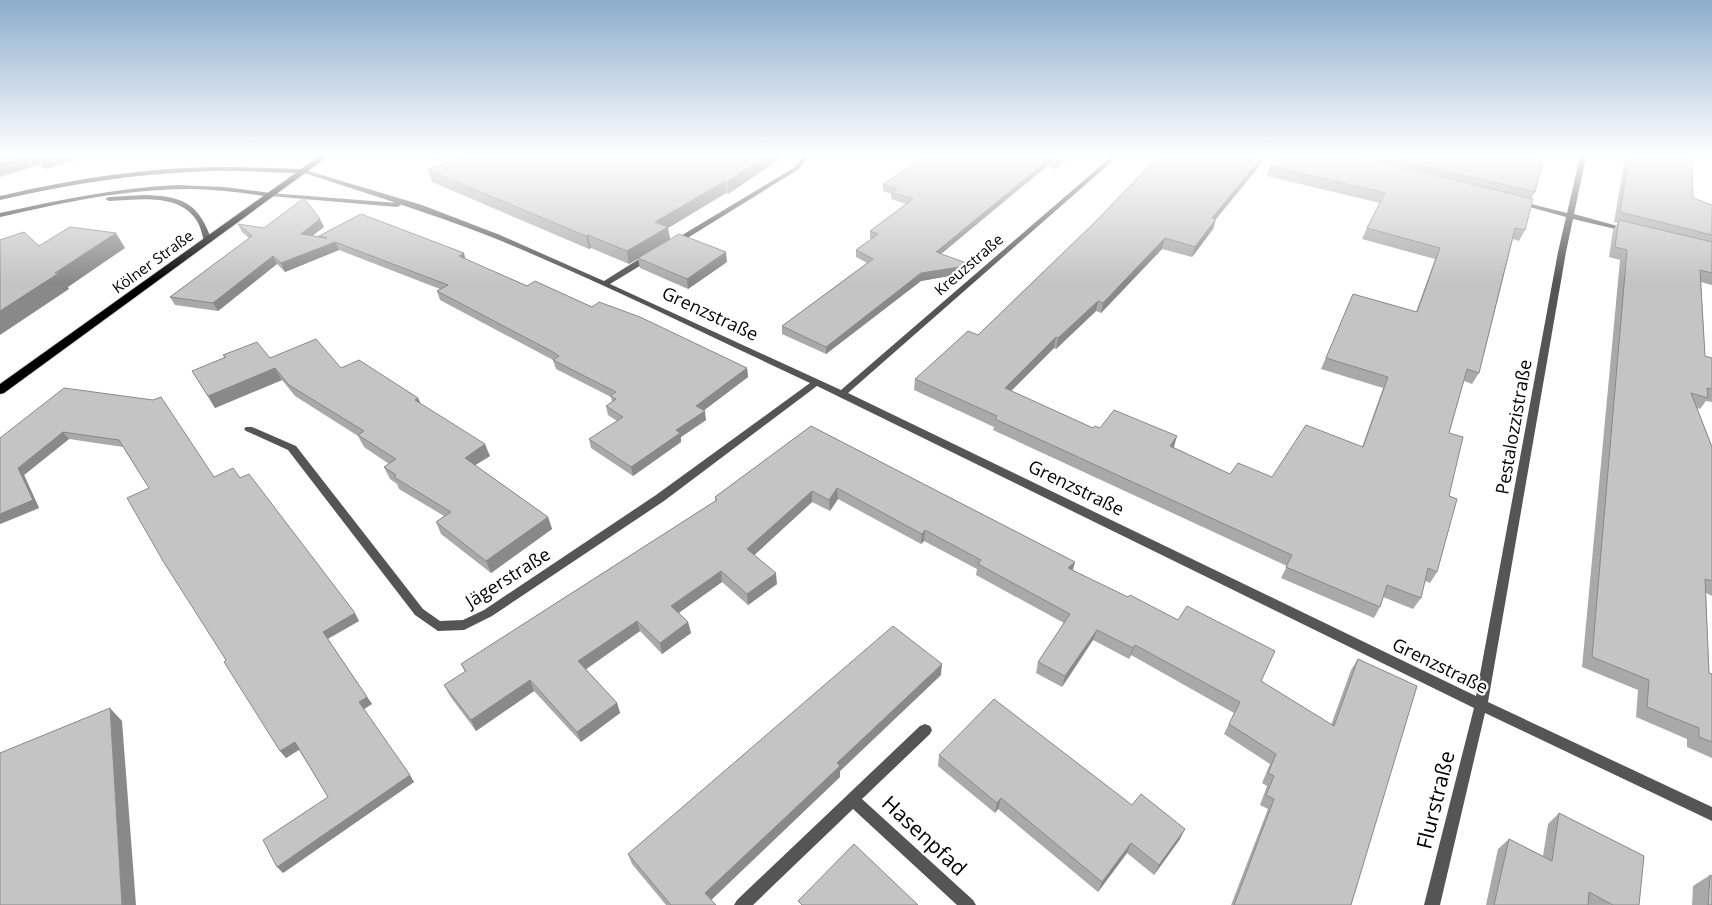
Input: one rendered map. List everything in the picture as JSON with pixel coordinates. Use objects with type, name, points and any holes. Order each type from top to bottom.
[{"type":"main road","points":[[0,215],[79,199]]},
{"type":"main road","points":[[163,199],[190,208],[198,217],[208,241]]},
{"type":"main road","name":"Kölner Straße","points":[[0,390],[264,199]]},
{"type":"street","name":"Grenzstraße","points":[[331,199],[419,207]]},
{"type":"street","name":"Grenzstraße","points":[[394,199],[497,237],[818,382],[1480,705],[1712,814]]},
{"type":"street","points":[[669,246],[746,199]]},
{"type":"street","name":"Kreuzstraße","points":[[842,394],[1066,199]]},
{"type":"street","name":"Pestalozzistraße","points":[[1480,705],[1560,262],[1574,199]]},
{"type":"street","points":[[1513,202],[1637,232]]},
{"type":"street","points":[[604,284],[660,250]]},
{"type":"street","name":"Jägerstraße","points":[[249,429],[292,448],[419,612],[438,626],[464,625],[488,613],[660,498],[818,382]]},
{"type":"street","name":"Flurstraße","points":[[1432,905],[1480,705]]},
{"type":"street","name":"Hasenpfad","points":[[742,905],[924,730]]},
{"type":"street","name":"Hasenpfad","points":[[852,799],[968,905]]},
{"type":"building","points":[[302,199],[305,199],[320,219],[301,234],[327,238],[319,236],[361,214],[464,253],[459,256],[527,286],[535,281],[592,307],[599,302],[640,317],[747,368],[696,406],[705,411],[676,430],[680,433],[631,467],[589,439],[623,417],[606,406],[616,399],[610,396],[616,392],[553,360],[559,356],[553,352],[437,291],[448,285],[335,242],[281,263],[273,256],[213,303],[170,297],[252,236],[238,224],[264,228]]},
{"type":"building","points":[[498,199],[694,199],[655,222],[668,227],[627,251],[588,235],[586,236]]},
{"type":"building","points":[[913,199],[1000,199],[936,252],[972,265],[921,273],[826,347],[782,326],[873,259],[856,250],[878,234],[870,231]]},
{"type":"building","points":[[1117,199],[1227,199],[1212,218],[1216,219],[1195,247],[1165,238],[1103,303],[1098,301],[1058,338],[1056,337],[1005,388],[1093,428],[1095,426],[1100,428],[1114,410],[1177,436],[1170,446],[1230,474],[1238,463],[1272,477],[1306,425],[1363,447],[1388,377],[1326,358],[1353,294],[1417,312],[1440,248],[1367,228],[1382,199],[1533,199],[1525,230],[1515,228],[1479,373],[1467,369],[1449,433],[1463,437],[1449,496],[1457,499],[1437,572],[1428,568],[1421,598],[1387,585],[1380,607],[1286,567],[1292,555],[995,419],[997,416],[915,379],[968,331],[978,335]]},
{"type":"building","points":[[1622,199],[1696,199],[1712,205],[1712,235],[1620,212]]},
{"type":"building","points":[[1619,220],[1712,242],[1712,273],[1700,270],[1705,356],[1712,358],[1712,389],[1707,388],[1708,398],[1691,393],[1712,447],[1712,581],[1705,579],[1709,673],[1712,674],[1712,742],[1699,737],[1699,728],[1647,707],[1649,680],[1592,657],[1627,250],[1615,247]]},
{"type":"building","points":[[70,227],[116,233],[0,311],[0,240],[24,232],[39,246]]},
{"type":"building","points":[[679,234],[726,252],[687,279],[638,258]]},
{"type":"building","points":[[316,339],[341,368],[359,360],[418,398],[415,400],[485,444],[465,458],[548,517],[486,561],[436,522],[451,512],[394,477],[396,475],[384,467],[396,459],[358,435],[364,431],[289,385],[275,368],[208,396],[192,371],[226,357],[223,355],[257,342],[270,358]]},
{"type":"building","points":[[64,388],[153,400],[161,397],[214,477],[233,468],[240,478],[249,474],[355,613],[323,632],[367,697],[359,702],[410,775],[277,867],[263,840],[328,797],[295,742],[280,751],[224,662],[226,660],[163,561],[127,498],[149,488],[119,440],[63,432],[18,468],[33,500],[0,514],[0,438]]},
{"type":"building","points":[[811,426],[1075,562],[1068,568],[1128,597],[1130,595],[1178,620],[1187,606],[1275,651],[1261,681],[1334,726],[1358,659],[1417,686],[1351,905],[1234,905],[1274,799],[1266,795],[1274,776],[1268,773],[1276,754],[1229,724],[1240,702],[1135,645],[1133,648],[1097,630],[1065,676],[1038,662],[1070,614],[978,564],[981,560],[925,530],[922,534],[837,488],[829,500],[812,491],[747,549],[776,573],[747,594],[721,571],[671,606],[688,622],[660,643],[637,621],[578,661],[617,703],[577,732],[530,680],[471,720],[444,685],[466,671],[461,664],[717,500],[715,497]]},
{"type":"building","points":[[893,626],[942,664],[837,763],[840,766],[705,893],[716,905],[671,905],[628,854]]},
{"type":"building","points":[[994,699],[1132,805],[1141,794],[1185,829],[1159,865],[1131,843],[1102,882],[1001,798],[997,803],[939,755]]},
{"type":"building","points":[[110,708],[122,905],[0,905],[0,753]]},
{"type":"building","points":[[1559,813],[1644,856],[1639,905],[1613,905],[1589,892],[1588,905],[1494,905],[1509,839],[1552,861]]},
{"type":"building","points":[[854,844],[918,905],[802,905],[798,901]]},
{"type":"building","points":[[1710,875],[1712,876],[1712,905],[1708,905]]}]
